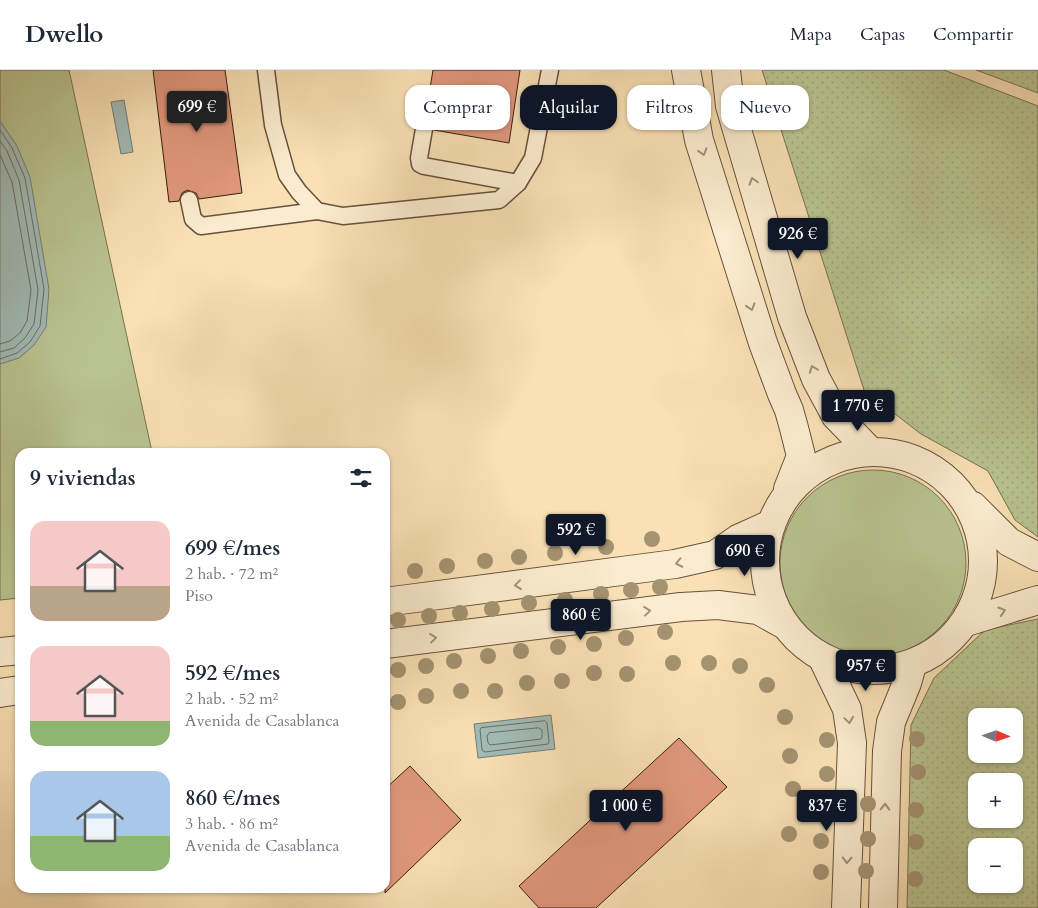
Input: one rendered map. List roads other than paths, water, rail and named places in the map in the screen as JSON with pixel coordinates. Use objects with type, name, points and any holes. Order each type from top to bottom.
[{"type":"street","points":[[686,70],[699,140],[763,343],[789,410],[801,456],[786,495],[771,524],[764,558],[768,592],[783,624],[801,644],[823,660],[852,670],[882,672],[912,665],[939,649],[966,622],[980,592],[984,559],[979,527],[964,498]]},
{"type":"street","points":[[726,70],[730,106],[792,317],[816,379],[836,416],[870,451]]},
{"type":"street","points":[[786,495],[809,472],[838,457],[870,451],[902,455],[932,468],[950,481],[964,498],[1009,542],[1038,557]]},
{"type":"street","points":[[390,601],[675,564],[715,555],[738,539],[771,524]]},
{"type":"street","points":[[966,622],[1038,600]]},
{"type":"street","points":[[390,643],[680,607],[718,605],[758,610],[783,624]]},
{"type":"street","points":[[0,652],[15,650]]},
{"type":"street","points":[[823,660],[847,709],[852,743],[846,908]]},
{"type":"street","points":[[883,908],[887,751],[891,722],[907,683],[912,665]]},
{"type":"street","points":[[0,693],[15,691]]},
{"type":"lane","points":[[266,70],[273,125],[287,175],[299,192],[317,211]]},
{"type":"lane","points":[[189,200],[194,219],[201,226],[317,211],[343,216],[499,200],[518,183],[533,158],[550,70]]},
{"type":"lane","points":[[424,130],[419,158],[420,164],[518,183]]},
{"type":"water","points":[[124,100],[133,152],[121,154],[111,102]]},
{"type":"water","points":[[0,121],[17,146],[30,177],[49,289],[46,327],[34,345],[19,358],[0,364]]},
{"type":"water","points":[[551,715],[555,749],[478,758],[474,724]]}]
